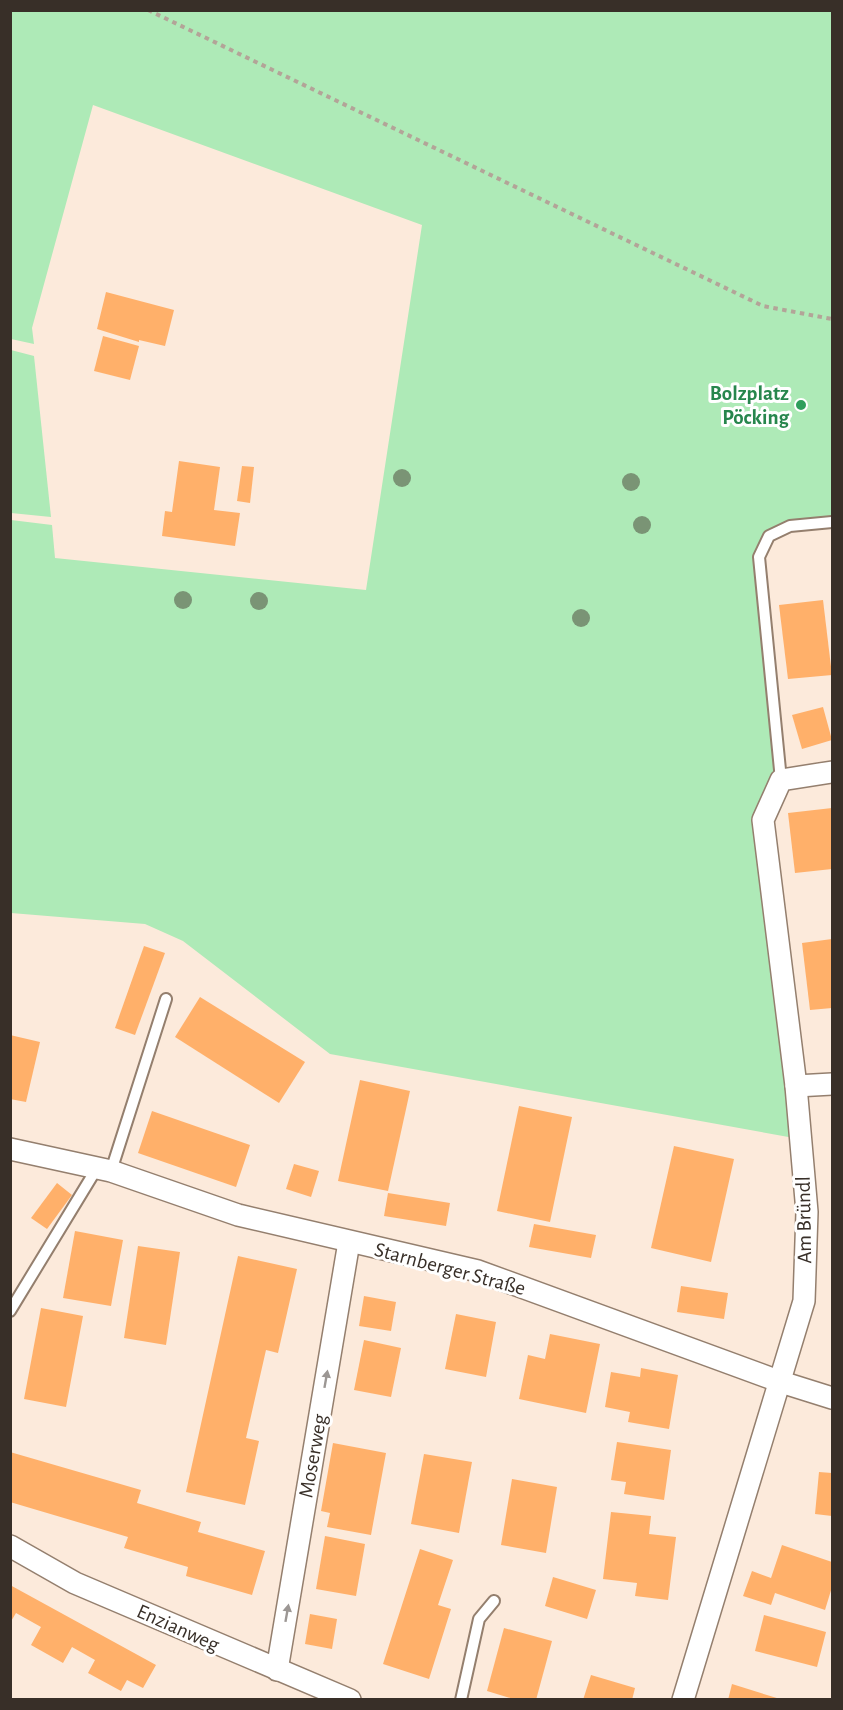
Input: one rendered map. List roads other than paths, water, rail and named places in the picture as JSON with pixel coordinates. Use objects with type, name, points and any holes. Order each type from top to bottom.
[{"type":"street","points":[[781,780],[832,772]]},
{"type":"street","name":"Am Bründl","points":[[683,1700],[804,1301],[807,1212],[796,1086],[764,820],[781,780]]},
{"type":"street","points":[[796,1086],[832,1084]]},
{"type":"street","name":"Starnberger Straße","points":[[10,1149],[104,1170],[238,1215],[478,1271],[781,1382],[832,1398]]},
{"type":"street","name":"Moserweg","points":[[277,1670],[349,1242]]},
{"type":"street","name":"Enzianweg","points":[[10,1545],[75,1583],[350,1700]]},
{"type":"lane","points":[[781,780],[759,557],[769,536],[790,526],[832,522]]},
{"type":"lane","points":[[10,1311],[104,1170],[166,999]]},
{"type":"lane","points":[[461,1700],[479,1619],[494,1601]]},
{"type":"place","name":"Bolzplatz Pöcking","points":[[801,405]]}]
